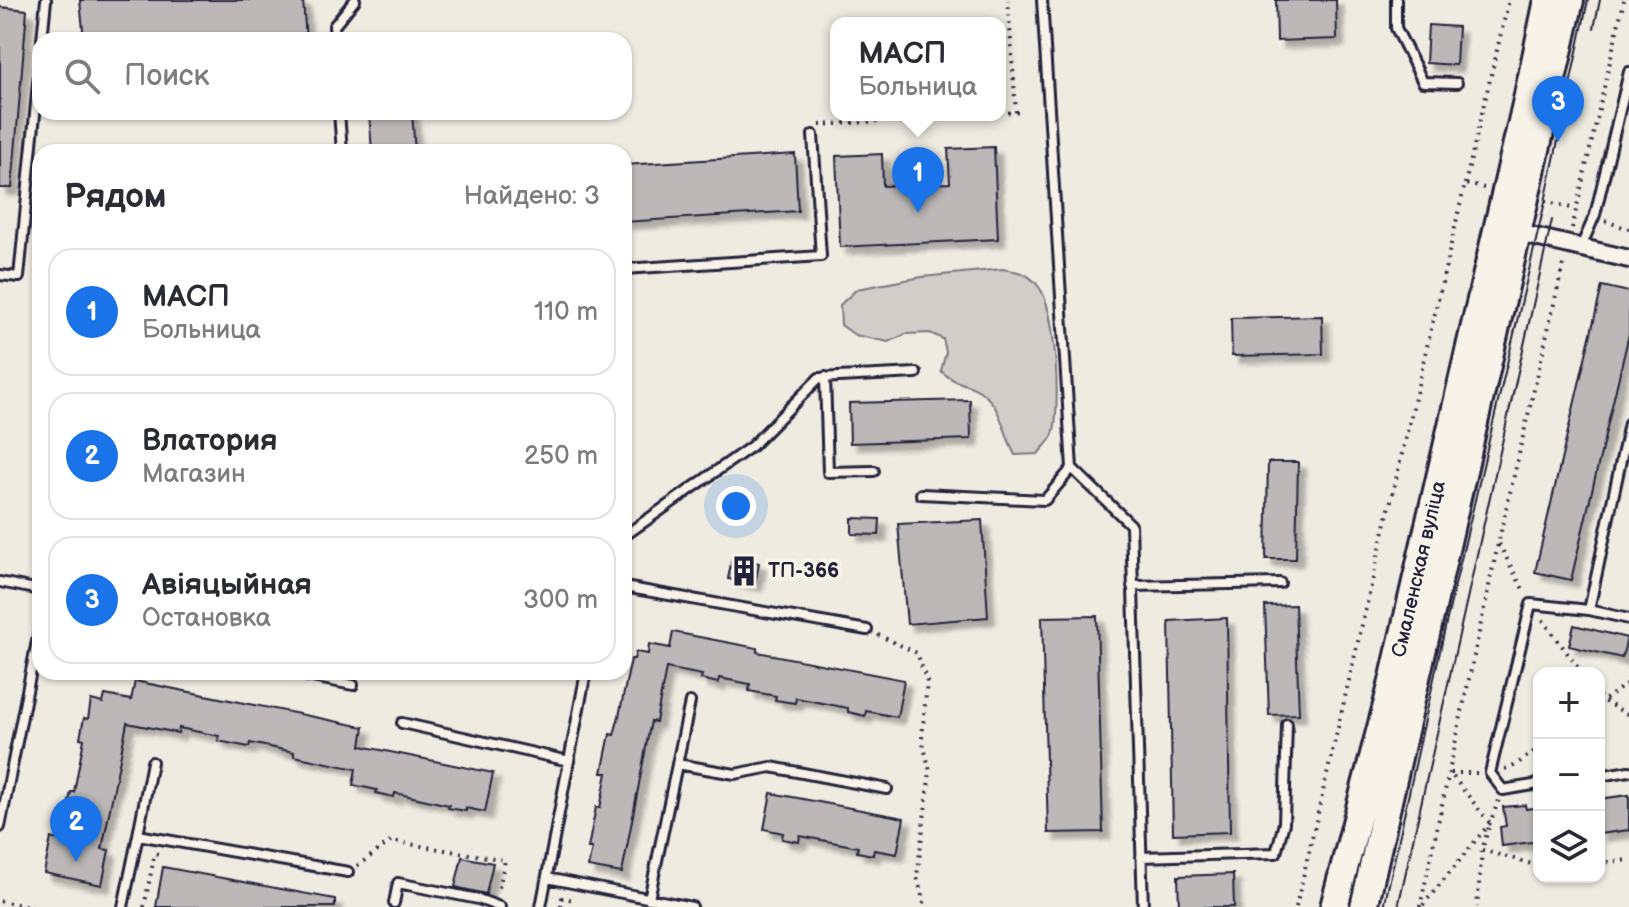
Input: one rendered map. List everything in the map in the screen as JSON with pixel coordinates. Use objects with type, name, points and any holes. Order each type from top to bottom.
[{"type":"main road","name":"Смаленская вуліца","points":[[1364,907],[1507,230],[1548,0]]},
{"type":"main road","name":"Смаленская вуліца","points":[[1334,907],[1507,230],[1570,0]]},
{"type":"street","points":[[1507,230],[1629,259]]},
{"type":"lane","points":[[43,32],[46,0]]},
{"type":"lane","points":[[334,32],[334,26],[355,0]]},
{"type":"lane","points":[[1042,0],[1072,468],[1131,525],[1143,907]]},
{"type":"lane","points":[[1396,0],[1396,28],[1423,82],[1457,83]]},
{"type":"lane","points":[[1581,247],[1595,215],[1629,72]]},
{"type":"lane","points":[[32,144],[34,120]]},
{"type":"lane","points":[[340,120],[341,144]]},
{"type":"lane","points":[[632,268],[821,256],[813,135]]},
{"type":"lane","points":[[0,275],[19,277],[32,145]]},
{"type":"lane","points":[[632,530],[752,446],[819,378],[916,373]]},
{"type":"lane","points":[[825,377],[828,472],[874,471]]},
{"type":"lane","points":[[1589,610],[1629,423]]},
{"type":"lane","points":[[921,494],[1045,500],[1072,468]]},
{"type":"lane","points":[[0,582],[32,588]]},
{"type":"lane","points":[[1132,586],[1280,583]]},
{"type":"lane","points":[[632,588],[867,630]]},
{"type":"lane","points":[[1533,785],[1503,790],[1490,773],[1531,604],[1589,610],[1629,619]]},
{"type":"lane","points":[[0,827],[5,775],[32,660]]},
{"type":"lane","points":[[327,680],[353,685]]},
{"type":"lane","points":[[541,907],[584,680]]},
{"type":"lane","points":[[649,899],[690,702]]},
{"type":"lane","points":[[402,723],[569,761]]},
{"type":"lane","points":[[1141,857],[1276,853],[1284,823],[1287,724]]},
{"type":"lane","points":[[123,907],[152,762]]},
{"type":"lane","points":[[677,764],[735,774],[771,767],[887,789]]},
{"type":"lane","points":[[1605,775],[1629,771]]},
{"type":"lane","points":[[138,835],[348,872]]},
{"type":"lane","points":[[547,878],[692,907]]},
{"type":"lane","points":[[394,903],[398,883],[478,899],[500,907]]},
{"type":"path","points":[[1006,113],[1016,112],[1008,0]]},
{"type":"path","points":[[1296,907],[1509,0]]},
{"type":"path","points":[[1571,232],[1624,0]]},
{"type":"path","points":[[813,135],[810,126],[885,121]]},
{"type":"path","points":[[1465,184],[1487,188]]},
{"type":"path","points":[[1536,199],[1575,210]]},
{"type":"path","points":[[1420,907],[1498,544],[1565,259]]},
{"type":"path","points":[[867,630],[917,653],[927,682],[922,739],[930,771],[917,876],[925,907]]},
{"type":"path","points":[[1605,697],[1629,682]]},
{"type":"path","points":[[1605,703],[1629,715]]},
{"type":"path","points":[[1450,773],[1490,773],[1514,766],[1533,752]]},
{"type":"path","points":[[1450,773],[1490,823]]},
{"type":"path","points":[[1477,907],[1482,850],[1503,790]]},
{"type":"path","points":[[1420,907],[1490,823]]},
{"type":"path","points":[[1482,850],[1533,864]]},
{"type":"path","points":[[1605,862],[1629,860]]},
{"type":"path","points":[[561,907],[562,898],[577,900]]},
{"type":"path","points":[[0,901],[32,907]]},
{"type":"shaded area","points":[[1002,269],[1023,274],[1039,287],[1045,299],[1053,336],[1057,403],[1055,421],[1052,437],[1038,454],[1015,455],[998,413],[988,398],[941,371],[946,352],[943,339],[930,333],[906,334],[888,342],[855,335],[841,325],[840,305],[857,289],[922,277]]},
{"type":"building","points":[[80,0],[303,0],[305,32],[83,32]]},
{"type":"building","points":[[1276,0],[1336,0],[1337,39],[1277,41]]},
{"type":"building","points":[[0,7],[27,10],[12,188],[0,188]]},
{"type":"building","points":[[1428,25],[1458,27],[1456,65],[1426,63]]},
{"type":"building","points":[[370,120],[413,120],[414,144],[371,144]]},
{"type":"building","points":[[994,147],[998,239],[840,247],[836,156],[882,154],[883,186],[950,183],[948,149]]},
{"type":"building","points":[[795,154],[798,211],[632,221],[632,164]]},
{"type":"building","points":[[1602,286],[1629,292],[1629,334],[1571,580],[1535,572]]},
{"type":"building","points":[[1322,316],[1323,354],[1232,356],[1231,318]]},
{"type":"building","points":[[970,400],[971,439],[850,443],[849,403]]},
{"type":"building","points":[[1268,462],[1298,462],[1296,559],[1266,559]]},
{"type":"building","points":[[852,518],[880,519],[879,535],[852,534]]},
{"type":"building","points":[[982,520],[988,617],[907,624],[898,524]]},
{"type":"building","name":"ТП-366","points":[[732,558],[759,563],[755,584],[728,579]]},
{"type":"building","points":[[1295,605],[1299,714],[1269,715],[1265,606]]},
{"type":"building","points":[[1097,616],[1103,832],[1048,833],[1042,617]]},
{"type":"building","points":[[1227,618],[1230,832],[1173,834],[1169,621]]},
{"type":"building","points":[[1574,625],[1627,638],[1622,658],[1569,646]]},
{"type":"building","points":[[673,632],[757,648],[757,652],[904,680],[897,717],[866,711],[865,716],[848,712],[848,708],[796,698],[795,703],[775,700],[776,696],[749,691],[750,684],[719,678],[718,683],[701,679],[702,675],[666,668],[656,722],[651,721],[622,873],[588,867],[592,848],[588,848],[596,807],[600,808],[607,773],[602,773],[610,734],[614,735],[627,680],[632,680],[632,659],[636,652],[648,654],[649,644],[670,648]]},
{"type":"building","points":[[135,681],[364,727],[361,746],[493,773],[485,812],[448,808],[449,805],[395,793],[394,797],[376,793],[377,790],[353,785],[356,769],[294,756],[294,752],[250,743],[249,747],[218,741],[219,736],[179,728],[178,733],[127,723],[102,849],[109,850],[102,885],[44,873],[51,838],[66,842],[72,812],[67,811],[71,792],[74,792],[84,739],[80,738],[84,718],[88,719],[91,700],[103,703],[105,695],[131,700]]},
{"type":"building","points":[[771,793],[904,818],[897,854],[874,850],[873,855],[857,852],[858,847],[800,836],[799,842],[782,839],[783,833],[764,829]]},
{"type":"building","points":[[1629,795],[1629,830],[1605,833],[1605,798]]},
{"type":"building","points":[[1525,805],[1526,809],[1533,808],[1533,842],[1502,846],[1500,827],[1506,826],[1503,807]]},
{"type":"building","points":[[462,857],[493,863],[486,894],[455,887]]},
{"type":"building","points":[[163,867],[335,899],[335,907],[156,907]]},
{"type":"building","points":[[1233,874],[1234,907],[1179,907],[1178,876]]},
{"type":"tram line","points":[[1384,907],[1588,0]]},
{"type":"tram line","points":[[1594,28],[1600,0]]},
{"type":"tram line","points":[[1398,907],[1552,220]]},
{"type":"place","name":"Авіяцыйная","points":[[1558,142]]},
{"type":"place","name":"МАСП","points":[[918,213]]},
{"type":"place","name":"ТП-366","points":[[744,571]]},
{"type":"place","name":"Влатория","points":[[76,862]]}]
